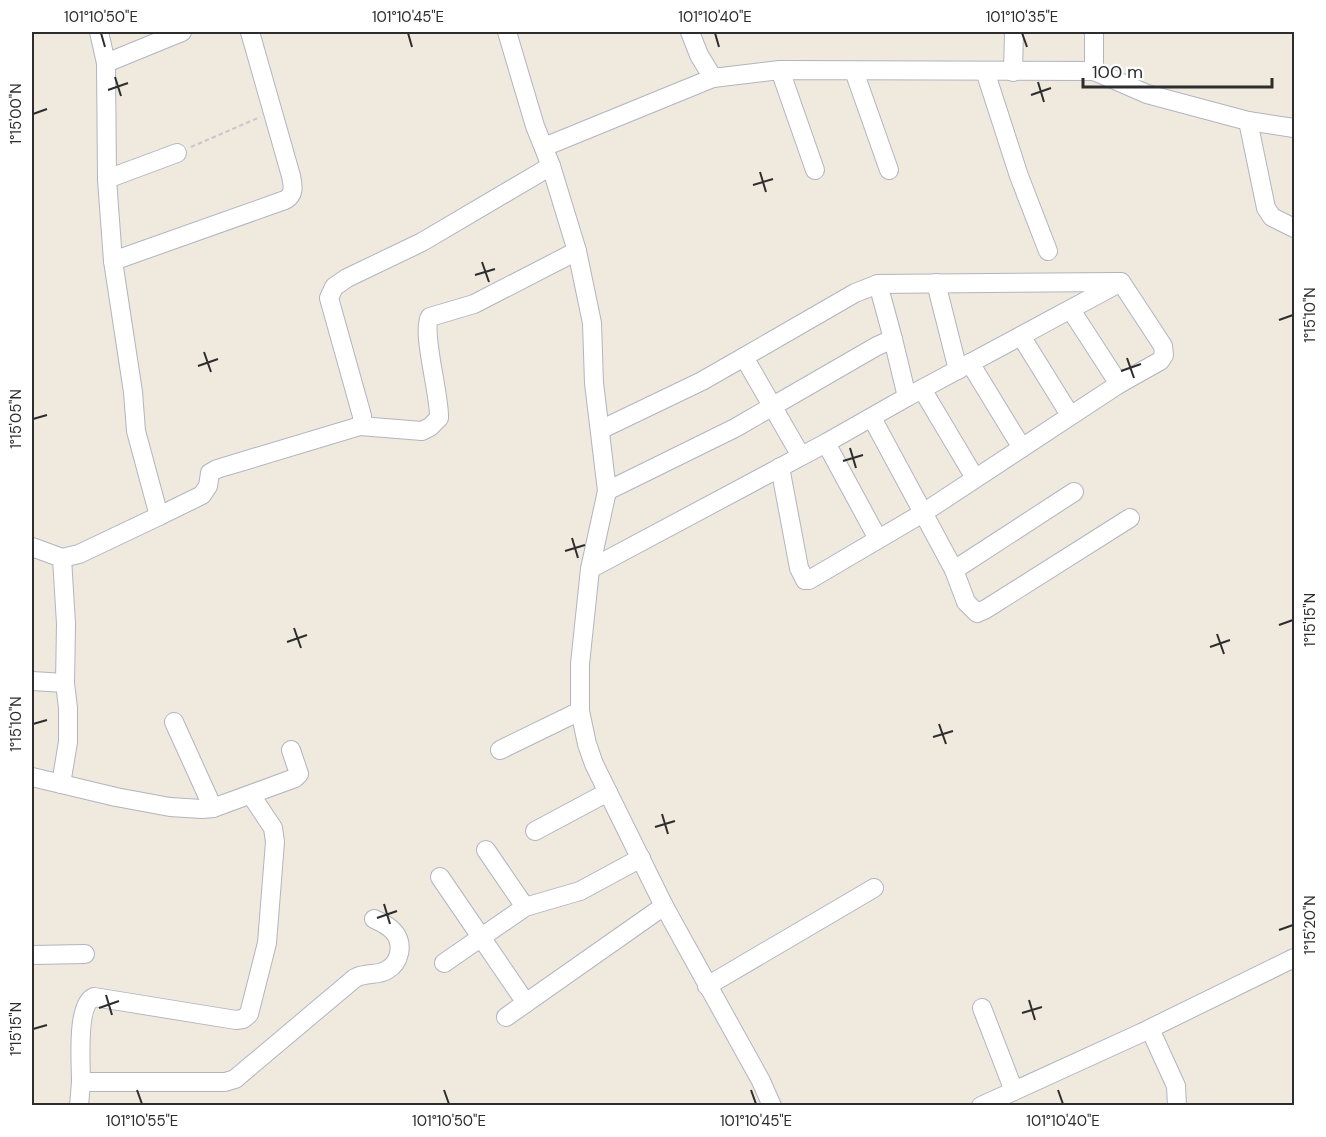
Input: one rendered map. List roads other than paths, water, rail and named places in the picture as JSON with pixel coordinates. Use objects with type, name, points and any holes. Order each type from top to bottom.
[{"type":"street","points":[[99,32],[106,63],[107,179],[113,261],[133,392],[136,431],[159,516]]},
{"type":"street","points":[[106,63],[182,32]]},
{"type":"street","points":[[113,261],[288,198],[292,184],[250,32]]},
{"type":"street","points":[[507,32],[577,250],[592,323],[594,383],[607,491],[590,569],[580,664],[580,711],[586,744],[664,906],[761,1081],[772,1106]]},
{"type":"street","points":[[690,32],[699,55],[713,78]]},
{"type":"street","points":[[1013,72],[1014,32]]},
{"type":"street","points":[[1094,32],[1094,71]]},
{"type":"street","points":[[544,147],[713,78],[780,70],[1094,71],[1147,94],[1248,121],[1294,128]]},
{"type":"street","points":[[780,70],[814,170]]},
{"type":"street","points":[[854,71],[889,170]]},
{"type":"street","points":[[985,71],[1019,176],[1048,251]]},
{"type":"street","points":[[1248,121],[1266,208],[1272,217],[1294,228]]},
{"type":"street","points":[[107,179],[177,153]]},
{"type":"street","points":[[360,426],[362,416],[330,298],[334,287],[347,278],[422,242],[551,166]]},
{"type":"street","points":[[32,547],[62,558],[80,554],[202,495],[213,471],[360,426],[422,431],[430,428],[439,418],[439,404],[427,335],[426,323],[430,317],[474,304],[577,250]]},
{"type":"street","points":[[600,430],[702,381],[855,293],[878,284],[1121,282]]},
{"type":"street","points":[[590,569],[1121,282]]},
{"type":"street","points":[[780,467],[799,568],[805,580],[809,580],[923,513],[1070,415],[1160,361],[1165,352],[1164,346],[1121,282]]},
{"type":"street","points":[[878,284],[893,339],[914,393],[975,478]]},
{"type":"street","points":[[936,284],[964,367],[1022,448]]},
{"type":"street","points":[[1071,310],[1119,384]]},
{"type":"street","points":[[1021,336],[1070,415]]},
{"type":"street","points":[[607,491],[774,406],[893,339]]},
{"type":"street","points":[[744,357],[801,456]]},
{"type":"street","points":[[872,418],[954,570],[966,602],[977,613],[1130,518]]},
{"type":"street","points":[[826,443],[878,539]]},
{"type":"street","points":[[954,570],[1074,492]]},
{"type":"street","points":[[61,784],[68,742],[65,683],[66,624],[62,558]]},
{"type":"street","points":[[32,681],[65,683]]},
{"type":"street","points":[[500,750],[580,711]]},
{"type":"street","points":[[174,722],[213,808]]},
{"type":"street","points":[[32,777],[170,807],[213,808],[297,777],[298,770],[291,750]]},
{"type":"street","points":[[535,831],[608,792]]},
{"type":"street","points":[[79,1106],[82,1019],[84,1006],[88,999],[94,997],[236,1020],[243,1019],[249,1014],[267,944],[275,842],[273,828],[251,795]]},
{"type":"street","points":[[486,850],[525,907]]},
{"type":"street","points":[[444,963],[525,907],[580,891],[641,858]]},
{"type":"street","points":[[440,877],[526,1003]]},
{"type":"street","points":[[707,986],[874,888]]},
{"type":"street","points":[[506,1017],[664,906]]},
{"type":"street","points":[[81,1082],[225,1082],[235,1079],[355,978],[367,973],[384,972],[395,964],[400,954],[395,933],[374,919]]},
{"type":"street","points":[[32,955],[84,954]]},
{"type":"street","points":[[981,1106],[1150,1029],[1294,958]]},
{"type":"street","points":[[982,1008],[1014,1091]]},
{"type":"street","points":[[1150,1029],[1176,1086],[1178,1106]]}]
